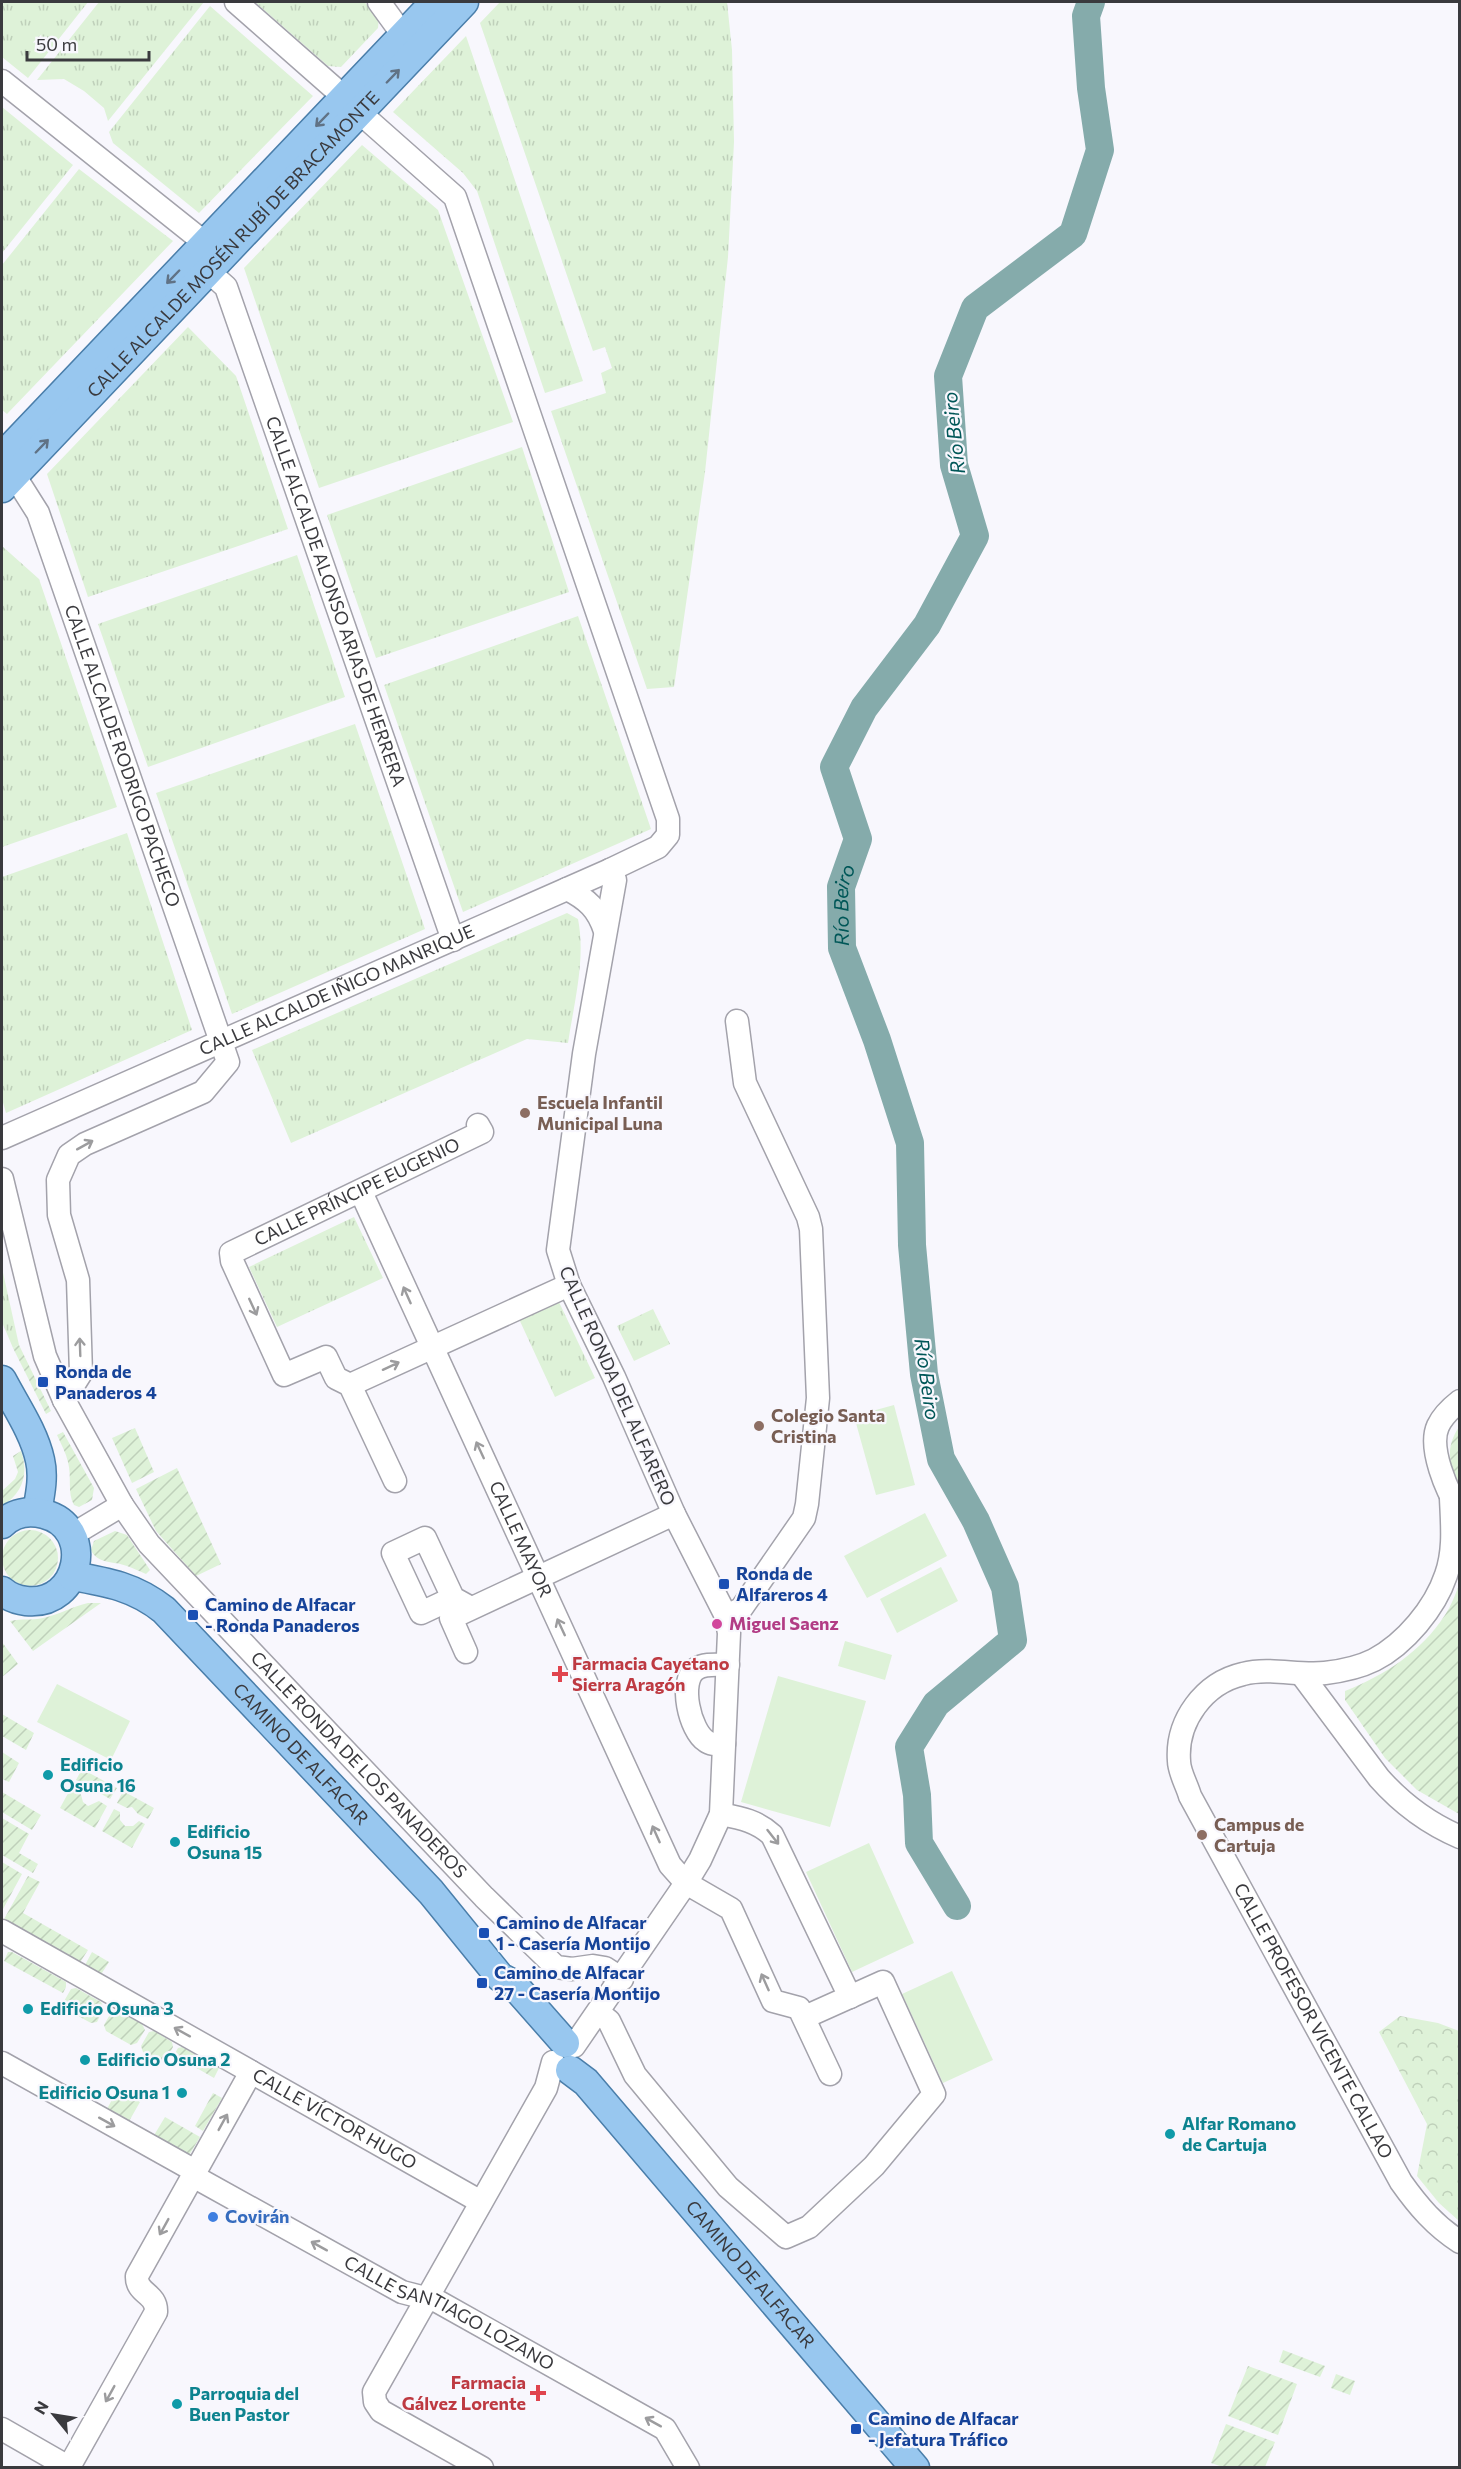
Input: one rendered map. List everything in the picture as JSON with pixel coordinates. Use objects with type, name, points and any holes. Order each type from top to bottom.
[{"type":"main road","name":"CALLE ALCALDE MOSÉN RUBÍ DE BRACAMONTE","points":[[7,459],[208,271],[351,105],[403,35],[435,2]]},
{"type":"main road","name":"CALLE ALCALDE MOSÉN RUBÍ DE BRACAMONTE","points":[[7,459],[205,243],[464,2]]},
{"type":"main road","points":[[2,1380],[31,1437],[40,1461],[42,1482],[37,1512]]},
{"type":"main road","points":[[2,1524],[15,1515],[37,1512],[58,1520],[72,1536],[76,1548],[76,1563],[67,1586],[47,1600],[7,1601]]},
{"type":"main road","name":"CAMINO DE ALFACAR","points":[[72,1576],[111,1582],[149,1598],[164,1610],[431,1892],[500,1977],[513,1984],[915,2468]]},
{"type":"street","points":[[236,2],[351,105]]},
{"type":"street","points":[[379,2],[403,35]]},
{"type":"street","points":[[2,81],[205,243]]},
{"type":"street","name":"CALLE ALCALDE IÑIGO MANRIQUE","points":[[2,1138],[610,870],[658,847],[668,835],[668,819],[455,197],[351,105]]},
{"type":"street","name":"CALLE ALCALDE ALONSO ARIAS DE HERRERA","points":[[208,271],[226,287],[453,940]]},
{"type":"street","name":"CALLE ALCALDE RODRIGO PACHECO","points":[[7,459],[38,513],[222,1041]]},
{"type":"street","name":"CALLE RONDA DEL ALFARERO","points":[[610,870],[615,880],[584,1054],[558,1250],[569,1285],[614,1377],[674,1514],[726,1616]]},
{"type":"street","points":[[567,889],[592,904],[600,916],[605,931]]},
{"type":"street","points":[[482,2468],[381,2411],[375,2402],[374,2392],[482,2202],[570,2054],[700,1860],[722,1814],[729,1634],[726,1616],[741,1609],[804,1518],[807,1504],[818,1398],[812,1229],[745,1083],[737,1021]]},
{"type":"street","points":[[64,1400],[81,1373],[78,1280],[59,1215],[58,1180],[69,1155],[85,1144],[203,1092],[228,1062],[222,1041]]},
{"type":"street","name":"CALLE PRÍNCIPE EUGENIO","points":[[351,1385],[336,1378],[326,1357],[284,1376],[232,1261],[231,1253],[361,1191],[365,1186],[480,1129]]},
{"type":"street","name":"CALLE RONDA DE LOS PANADEROS","points":[[2,1179],[45,1356],[64,1400],[122,1505],[158,1552],[541,1954],[556,1967],[605,1968],[622,1979]]},
{"type":"street","name":"CALLE MAYOR","points":[[361,1191],[670,1866],[686,1883]]},
{"type":"street","points":[[395,1482],[351,1385],[569,1285]]},
{"type":"street","name":"CALLE PROFESOR VICENTE CALLAO","points":[[1460,1401],[1448,1411],[1437,1427],[1435,1450],[1455,1505],[1453,1536],[1446,1574],[1429,1610],[1400,1641],[1374,1660],[1348,1670],[1302,1675],[1264,1671],[1245,1673],[1223,1680],[1205,1694],[1190,1713],[1180,1736],[1179,1763],[1190,1796],[1401,2182],[1417,2205],[1434,2223],[1460,2242]]},
{"type":"street","points":[[72,1536],[122,1505]]},
{"type":"street","points":[[466,1652],[451,1618],[462,1603],[539,1576],[674,1514]]},
{"type":"street","points":[[724,1744],[709,1743],[703,1740],[689,1714],[687,1703],[689,1677],[694,1670],[703,1666],[728,1665]]},
{"type":"street","points":[[1302,1675],[1379,1778],[1393,1793],[1428,1821],[1460,1837]]},
{"type":"street","points":[[722,1814],[749,1819],[763,1826],[780,1846],[850,1997],[805,2018]]},
{"type":"street","points":[[686,1883],[731,1909],[773,2001],[799,2008],[830,2074]]},
{"type":"street","name":"CALLE VÍCTOR HUGO","points":[[2,1931],[482,2202]]},
{"type":"street","name":"CAMINO DE ALFACAR","points":[[570,2054],[609,2021],[635,2075],[728,2187],[786,2237],[809,2227],[874,2166],[934,2094],[883,1982],[850,1997]]},
{"type":"street","name":"CALLE SANTIAGO LOZANO","points":[[2,2063],[402,2292],[437,2301],[665,2429],[688,2468]]},
{"type":"street","points":[[2,2429],[70,2467],[156,2312],[156,2303],[152,2296],[142,2291],[136,2284],[137,2276],[251,2072]]},
{"type":"green space","points":[[2,2],[88,2],[28,78],[2,57]]},
{"type":"green space","points":[[99,2],[204,2],[108,121],[104,108],[84,91],[64,79],[37,80]]},
{"type":"green space","points":[[255,2],[364,2],[376,13],[378,28],[341,67],[328,66]]},
{"type":"green space","points":[[500,2],[727,2],[732,50],[734,142],[728,257],[705,472],[674,687],[647,689],[551,411],[606,393],[601,373],[612,368],[605,347],[593,351],[480,23]]},
{"type":"green space","points":[[210,6],[313,96],[199,213],[113,143],[109,132]]},
{"type":"green space","points":[[466,36],[583,381],[545,393],[477,191],[463,173],[393,112]]},
{"type":"green space","points":[[2,107],[73,165],[2,253]]},
{"type":"green space","points":[[362,145],[438,210],[513,422],[319,488],[244,268]]},
{"type":"green space","points":[[79,169],[173,241],[7,414],[2,410],[2,265]]},
{"type":"green space","points":[[188,327],[236,376],[288,529],[88,597],[47,474]]},
{"type":"green space","points":[[522,447],[569,592],[376,658],[327,515]]},
{"type":"green space","points":[[2,546],[39,579],[117,807],[2,847]]},
{"type":"green space","points":[[297,555],[345,697],[148,767],[98,624]]},
{"type":"green space","points":[[578,616],[651,829],[463,912],[384,685]]},
{"type":"green space","points":[[355,724],[425,929],[232,1014],[156,793]]},
{"type":"green space","points":[[127,833],[192,1030],[6,1113],[2,1099],[2,877]]},
{"type":"green space","points":[[567,913],[578,919],[581,950],[568,1043],[527,1039],[291,1143],[252,1050]]},
{"type":"green space","points":[[354,1217],[383,1278],[277,1327],[249,1267]]},
{"type":"green space","points":[[2,1268],[19,1345],[13,1348],[2,1322]]},
{"type":"green space","points":[[558,1300],[595,1378],[555,1397],[519,1319]]},
{"type":"green space","points":[[653,1309],[670,1344],[634,1361],[617,1326]]},
{"type":"green space","points":[[19,1345],[51,1411],[46,1414],[13,1348]]},
{"type":"green space","points":[[894,1405],[915,1485],[876,1495],[854,1416]]},
{"type":"green space","points":[[1459,1427],[1459,1486],[1451,1463],[1450,1449]]},
{"type":"green space","points":[[135,1428],[154,1472],[132,1483],[112,1438]]},
{"type":"green space","points":[[63,1432],[94,1488],[92,1500],[79,1507],[74,1505],[72,1500],[68,1462],[57,1435]]},
{"type":"green space","points":[[21,1451],[24,1467],[22,1482],[15,1495],[2,1506],[2,1491],[15,1479],[18,1472],[13,1456]]},
{"type":"green space","points":[[177,1468],[221,1564],[196,1576],[156,1531],[136,1489]]},
{"type":"green space","points":[[925,1513],[947,1556],[867,1598],[844,1556]]},
{"type":"green space","points":[[24,1530],[36,1530],[46,1534],[54,1542],[58,1558],[54,1574],[46,1582],[36,1586],[24,1586],[14,1582],[6,1574],[2,1564],[2,1552],[6,1542],[14,1534]]},
{"type":"green space","points":[[115,1531],[127,1535],[150,1570],[146,1574],[127,1566],[102,1560],[94,1555],[91,1550],[94,1541]]},
{"type":"green space","points":[[941,1567],[958,1601],[897,1633],[880,1599]]},
{"type":"green space","points":[[1459,1585],[1460,1814],[1417,1790],[1385,1758],[1345,1700],[1345,1691],[1388,1670],[1425,1640],[1447,1612]]},
{"type":"green space","points":[[88,1603],[101,1603],[33,1651],[10,1621],[43,1618]]},
{"type":"green space","points":[[845,1641],[892,1655],[885,1680],[838,1666]]},
{"type":"green space","points":[[2,1642],[18,1664],[2,1677]]},
{"type":"green space","points":[[778,1676],[866,1701],[830,1827],[741,1802]]},
{"type":"green space","points":[[57,1684],[130,1721],[111,1760],[37,1722]]},
{"type":"green space","points":[[2,1714],[34,1733],[26,1750],[2,1736]]},
{"type":"green space","points":[[2,1752],[19,1763],[9,1782],[2,1779]]},
{"type":"green space","points":[[82,1769],[117,1788],[110,1799],[96,1791],[94,1787],[89,1788],[76,1780]]},
{"type":"green space","points":[[72,1786],[80,1791],[83,1802],[88,1806],[99,1801],[107,1806],[95,1828],[60,1808]]},
{"type":"green space","points":[[123,1791],[154,1808],[148,1819],[138,1814],[132,1807],[127,1808],[117,1803]]},
{"type":"green space","points":[[2,1792],[41,1815],[32,1830],[2,1812]]},
{"type":"green space","points":[[114,1809],[120,1812],[120,1820],[125,1826],[133,1826],[139,1821],[145,1824],[132,1848],[102,1831]]},
{"type":"green space","points":[[2,1818],[29,1834],[19,1853],[38,1864],[33,1873],[2,1855]]},
{"type":"green space","points":[[869,1843],[914,1943],[852,1972],[806,1872]]},
{"type":"green space","points":[[2,1862],[22,1874],[2,1911]]},
{"type":"green space","points":[[28,1876],[40,1882],[23,1913],[88,1950],[79,1964],[3,1921]]},
{"type":"green space","points":[[8,1952],[12,1952],[66,1982],[63,1993],[4,1961]]},
{"type":"green space","points":[[92,1952],[109,1962],[100,1976],[84,1967]]},
{"type":"green space","points":[[952,1971],[993,2060],[943,2083],[902,1994]]},
{"type":"green space","points":[[76,1988],[101,2002],[104,2008],[97,2022],[91,2023],[65,2009],[63,2003],[71,1989]]},
{"type":"green space","points":[[117,2010],[142,2024],[145,2030],[137,2043],[131,2045],[106,2031],[104,2025],[112,2011]]},
{"type":"green space","points":[[1400,2016],[1438,2023],[1459,2031],[1459,2221],[1439,2203],[1417,2176],[1427,2124],[1379,2032]]},
{"type":"green space","points":[[154,2031],[172,2042],[173,2047],[166,2060],[160,2062],[143,2052],[141,2046],[149,2032]]},
{"type":"green space","points":[[182,2047],[219,2068],[214,2078],[174,2055],[178,2048]]},
{"type":"green space","points":[[117,2090],[140,2102],[128,2123],[106,2111]]},
{"type":"green space","points":[[213,2093],[222,2098],[203,2131],[195,2126]]},
{"type":"green space","points":[[165,2117],[200,2137],[188,2157],[153,2137]]},
{"type":"green space","points":[[1283,2350],[1325,2366],[1320,2377],[1279,2362]]},
{"type":"green space","points":[[1248,2366],[1297,2384],[1278,2435],[1228,2416]]},
{"type":"green space","points":[[1336,2374],[1355,2381],[1350,2395],[1331,2388]]},
{"type":"green space","points":[[1226,2424],[1275,2442],[1265,2467],[1223,2467],[1211,2463]]},
{"type":"waterway","name":"Río Beiro","points":[[957,1906],[919,1843],[917,1795],[909,1747],[936,1704],[1013,1640],[1005,1587],[976,1521],[941,1459],[924,1374],[912,1245],[910,1143],[877,1040],[842,948],[841,887],[858,839],[834,767],[864,708],[927,625],[975,536],[954,465],[948,376],[975,308],[1073,234],[1100,150],[1091,88],[1086,16],[1091,2]]},
{"type":"place","name":"Escuela Infantil Municipal Luna","points":[[525,1113]]},
{"type":"place","name":"Ronda de Panaderos 4","points":[[43,1382]]},
{"type":"place","name":"Colegio Santa Cristina","points":[[759,1426]]},
{"type":"place","name":"Ronda de Alfareros 4","points":[[724,1584]]},
{"type":"place","name":"Camino de Alfacar - Ronda Panaderos","points":[[193,1615]]},
{"type":"place","name":"Miguel Saenz","points":[[717,1624]]},
{"type":"place","name":"Farmacia Cayetano Sierra Aragón","points":[[560,1674]]},
{"type":"place","name":"Edificio Osuna 16","points":[[48,1775]]},
{"type":"place","name":"Campus de Cartuja","points":[[1202,1835]]},
{"type":"place","name":"Edificio Osuna 15","points":[[175,1842]]},
{"type":"place","name":"Camino de Alfacar 1 - Casería Montijo","points":[[484,1933]]},
{"type":"place","name":"Camino de Alfacar 27 - Casería Montijo","points":[[482,1983]]},
{"type":"place","name":"Edificio Osuna 3","points":[[28,2009]]},
{"type":"place","name":"Edificio Osuna 2","points":[[85,2060]]},
{"type":"place","name":"Edificio Osuna 1","points":[[182,2093]]},
{"type":"place","name":"Alfar Romano de Cartuja","points":[[1170,2134]]},
{"type":"place","name":"Covirán","points":[[213,2217]]},
{"type":"place","name":"Farmacia Gálvez Lorente","points":[[538,2393]]},
{"type":"place","name":"Parroquia del Buen Pastor","points":[[177,2404]]},
{"type":"place","name":"Camino de Alfacar - Jefatura Tráfico","points":[[856,2429]]}]
